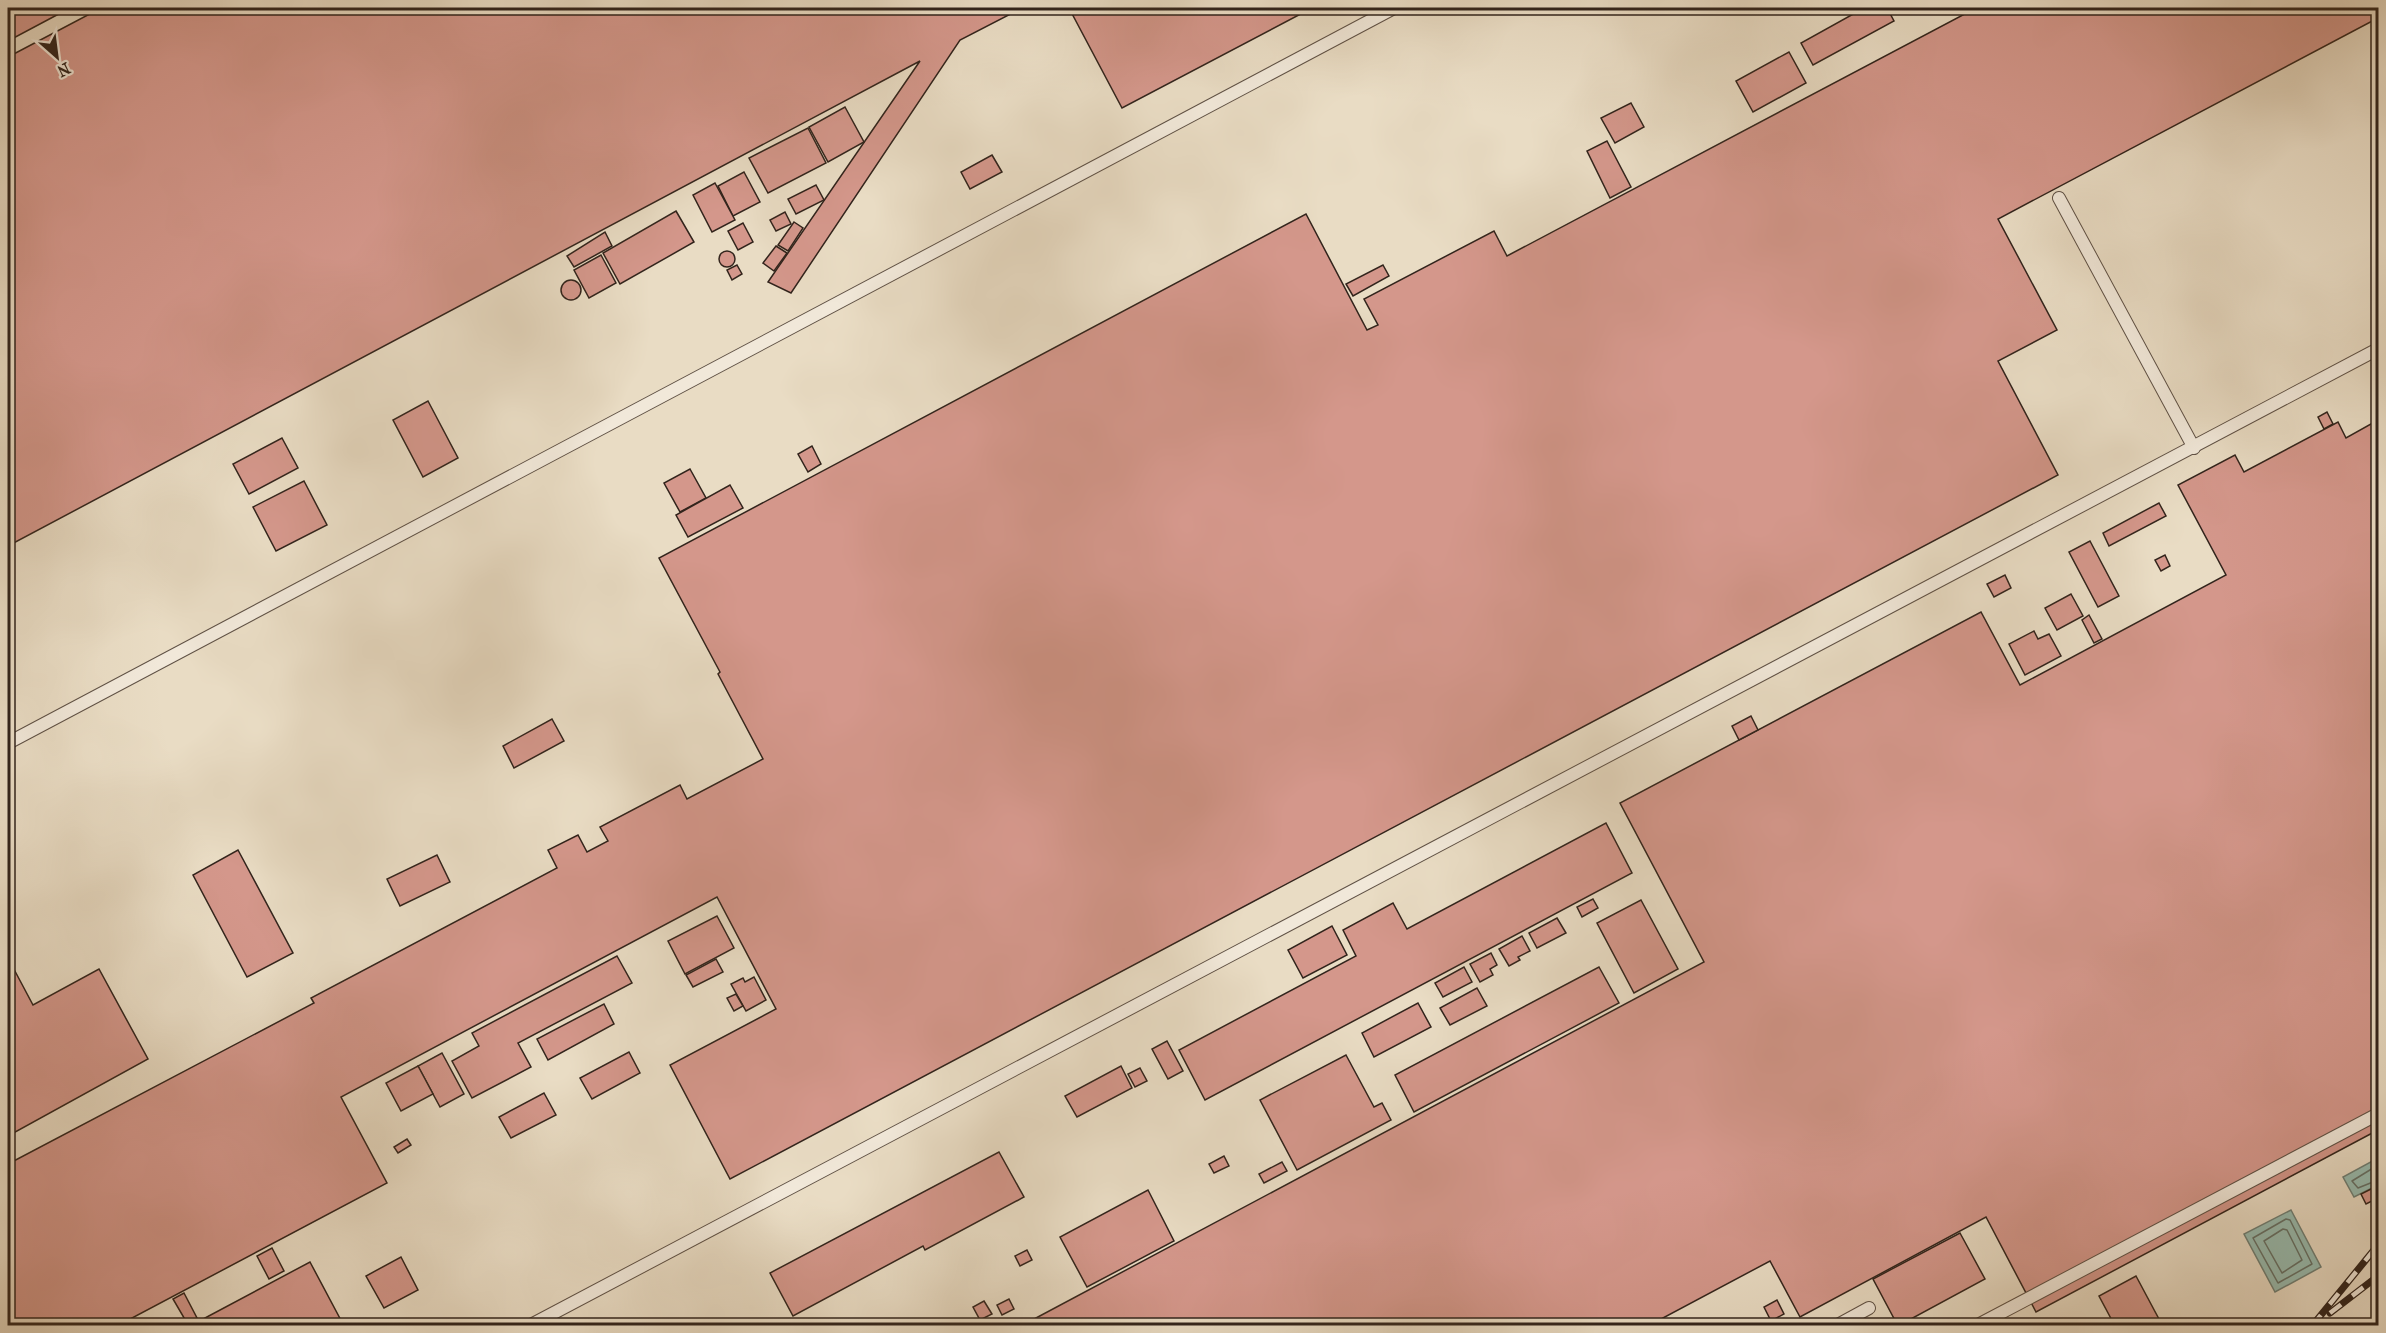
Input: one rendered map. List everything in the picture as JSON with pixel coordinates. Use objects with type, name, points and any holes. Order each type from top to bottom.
[{"type":"lane","points":[[8,743],[1394,8]]},
{"type":"lane","points":[[2059,198],[2194,448]]},
{"type":"lane","points":[[529,1326],[2379,349]]},
{"type":"lane","points":[[1976,1326],[2379,1114]]},
{"type":"lane","points":[[1836,1326],[1869,1308]]},
{"type":"water","points":[[2378,1158],[2378,1185],[2354,1197],[2343,1177]]},
{"type":"water","points":[[2291,1210],[2321,1267],[2275,1292],[2244,1234]]},
{"type":"building","points":[[8,8],[70,8],[8,41]]},
{"type":"building","points":[[101,8],[1022,8],[960,40],[791,293],[768,282],[920,61],[8,546],[8,57]]},
{"type":"building","points":[[1069,8],[1312,8],[1122,108]]},
{"type":"building","points":[[1864,8],[1887,8],[1894,21],[1813,65],[1801,43]]},
{"type":"building","points":[[1976,8],[2378,8],[2378,18],[1998,219],[2057,330],[1998,361],[2058,475],[730,1179],[670,1065],[776,1009],[717,897],[341,1097],[387,1183],[117,1326],[8,1326],[8,1164],[314,1003],[311,998],[557,868],[548,850],[578,835],[587,852],[608,841],[600,827],[680,785],[687,799],[763,759],[659,558],[1306,214],[1367,330],[1378,325],[1364,299],[1494,231],[1507,256]]},
{"type":"building","points":[[1789,52],[1806,83],[1753,112],[1736,81]]},
{"type":"building","points":[[1631,103],[1644,127],[1615,143],[1601,118]]},
{"type":"building","points":[[845,107],[864,142],[828,162],[809,127]]},
{"type":"building","points":[[808,128],[826,163],[768,193],[749,158]]},
{"type":"building","points":[[1607,141],[1631,187],[1610,198],[1587,151]]},
{"type":"building","points":[[992,155],[1002,172],[970,189],[961,172]]},
{"type":"building","points":[[744,172],[760,202],[733,216],[718,186]]},
{"type":"building","points":[[715,183],[735,220],[712,232],[693,195]]},
{"type":"building","points":[[816,185],[824,200],[796,214],[788,199]]},
{"type":"building","points":[[676,211],[694,242],[620,284],[603,253]]},
{"type":"building","points":[[785,212],[791,224],[776,231],[770,220]]},
{"type":"building","points":[[794,222],[803,228],[788,251],[778,245]]},
{"type":"building","points":[[743,223],[753,242],[738,250],[728,231]]},
{"type":"building","points":[[605,232],[612,246],[574,267],[567,256]]},
{"type":"building","points":[[776,246],[787,253],[774,271],[763,263]]},
{"type":"building","points":[[727,251],[735,259],[727,267],[719,259]]},
{"type":"building","points":[[601,255],[616,283],[589,298],[574,270]]},
{"type":"building","points":[[737,265],[742,274],[732,280],[727,270]]},
{"type":"building","points":[[1383,265],[1389,276],[1353,296],[1346,284]]},
{"type":"building","points":[[571,280],[578,283],[581,290],[578,297],[571,300],[564,297],[561,290],[564,283]]},
{"type":"building","points":[[428,401],[458,458],[423,477],[393,420]]},
{"type":"building","points":[[2327,412],[2333,424],[2324,429],[2318,417]]},
{"type":"building","points":[[2378,420],[2378,1130],[2036,1312],[1986,1217],[1800,1317],[1770,1261],[1648,1326],[1021,1326],[1704,962],[1620,803],[1981,612],[2020,685],[2226,575],[2178,485],[2235,455],[2244,472],[2338,422],[2346,438]]},
{"type":"building","points":[[282,438],[298,468],[249,494],[233,464]]},
{"type":"building","points":[[812,446],[821,464],[808,472],[798,454]]},
{"type":"building","points":[[690,469],[706,498],[680,512],[664,483]]},
{"type":"building","points":[[304,481],[327,525],[276,551],[253,507]]},
{"type":"building","points":[[730,485],[743,508],[688,537],[676,515]]},
{"type":"building","points":[[2159,503],[2166,516],[2109,546],[2103,533]]},
{"type":"building","points":[[2090,541],[2119,596],[2098,607],[2069,552]]},
{"type":"building","points":[[2165,555],[2170,566],[2161,571],[2155,560]]},
{"type":"building","points":[[2005,575],[2011,588],[1994,597],[1987,584]]},
{"type":"building","points":[[2071,594],[2083,616],[2057,630],[2045,608]]},
{"type":"building","points":[[2089,615],[2102,639],[2094,643],[2082,620]]},
{"type":"building","points":[[2034,631],[2038,639],[2049,634],[2061,656],[2025,675],[2009,644]]},
{"type":"building","points":[[1751,716],[1758,730],[1739,740],[1732,726]]},
{"type":"building","points":[[552,719],[564,741],[514,768],[503,746]]},
{"type":"building","points":[[1606,823],[1632,873],[1205,1100],[1179,1050],[1356,956],[1343,930],[1393,903],[1407,929]]},
{"type":"building","points":[[238,850],[293,953],[247,977],[193,875]]},
{"type":"building","points":[[437,855],[450,882],[400,906],[387,879]]},
{"type":"building","points":[[1593,899],[1598,908],[1582,917],[1577,907]]},
{"type":"building","points":[[1641,900],[1678,969],[1634,993],[1597,923]]},
{"type":"building","points":[[717,916],[734,948],[685,974],[668,941]]},
{"type":"building","points":[[1557,918],[1566,933],[1537,948],[1529,933]]},
{"type":"building","points":[[1332,926],[1347,955],[1303,978],[1288,950]]},
{"type":"building","points":[[1522,936],[1530,951],[1518,957],[1520,960],[1509,966],[1499,949]]},
{"type":"building","points":[[1491,953],[1497,965],[1490,969],[1493,975],[1480,982],[1470,964]]},
{"type":"building","points":[[617,956],[632,983],[518,1043],[531,1067],[472,1098],[452,1061],[479,1046],[472,1033]]},
{"type":"building","points":[[8,958],[33,1005],[99,969],[148,1059],[8,1136]]},
{"type":"building","points":[[716,959],[723,972],[693,987],[686,975]]},
{"type":"building","points":[[1464,967],[1472,982],[1443,997],[1435,983]]},
{"type":"building","points":[[1599,967],[1619,1003],[1414,1112],[1395,1075]]},
{"type":"building","points":[[754,977],[766,1000],[746,1011],[731,984],[743,978],[745,982]]},
{"type":"building","points":[[1477,988],[1487,1006],[1450,1025],[1440,1008]]},
{"type":"building","points":[[736,994],[743,1006],[734,1011],[727,998]]},
{"type":"building","points":[[1418,1003],[1431,1027],[1374,1057],[1362,1033]]},
{"type":"building","points":[[604,1004],[614,1024],[548,1060],[537,1039]]},
{"type":"building","points":[[1167,1041],[1183,1071],[1168,1079],[1152,1049]]},
{"type":"building","points":[[629,1052],[640,1073],[592,1099],[580,1078]]},
{"type":"building","points":[[442,1053],[464,1094],[440,1107],[418,1066]]},
{"type":"building","points":[[1346,1055],[1374,1107],[1382,1103],[1391,1120],[1297,1170],[1260,1100]]},
{"type":"building","points":[[418,1066],[433,1094],[401,1111],[386,1083]]},
{"type":"building","points":[[1121,1066],[1132,1088],[1077,1117],[1065,1096]]},
{"type":"building","points":[[1140,1068],[1147,1081],[1135,1087],[1128,1074]]},
{"type":"building","points":[[544,1093],[556,1115],[511,1138],[499,1117]]},
{"type":"building","points":[[407,1139],[411,1145],[398,1153],[394,1147]]},
{"type":"building","points":[[999,1152],[1024,1197],[925,1250],[923,1246],[793,1316],[770,1273]]},
{"type":"building","points":[[1224,1156],[1229,1166],[1214,1173],[1209,1164]]},
{"type":"building","points":[[1282,1162],[1287,1171],[1264,1183],[1259,1174]]},
{"type":"building","points":[[2373,1188],[2378,1198],[2366,1204],[2361,1194]]},
{"type":"building","points":[[1148,1190],[1174,1241],[1087,1287],[1060,1237]]},
{"type":"building","points":[[1960,1233],[1985,1279],[1898,1326],[1873,1279]]},
{"type":"building","points":[[272,1248],[284,1271],[269,1279],[257,1256]]},
{"type":"building","points":[[1027,1250],[1032,1260],[1020,1266],[1015,1256]]},
{"type":"building","points":[[401,1257],[418,1290],[384,1308],[366,1276]]},
{"type":"building","points":[[310,1262],[344,1326],[190,1326]]},
{"type":"building","points":[[2136,1276],[2160,1321],[2151,1326],[2115,1326],[2099,1296]]},
{"type":"building","points":[[184,1293],[197,1318],[187,1323],[173,1299]]},
{"type":"building","points":[[1009,1299],[1014,1309],[1002,1315],[997,1305]]},
{"type":"building","points":[[1777,1300],[1784,1314],[1771,1321],[1764,1307]]},
{"type":"building","points":[[984,1301],[992,1314],[980,1320],[973,1307]]},
{"type":"railway","points":[[2312,1326],[2378,1245]]},
{"type":"railway","points":[[2330,1313],[2378,1276]]}]
